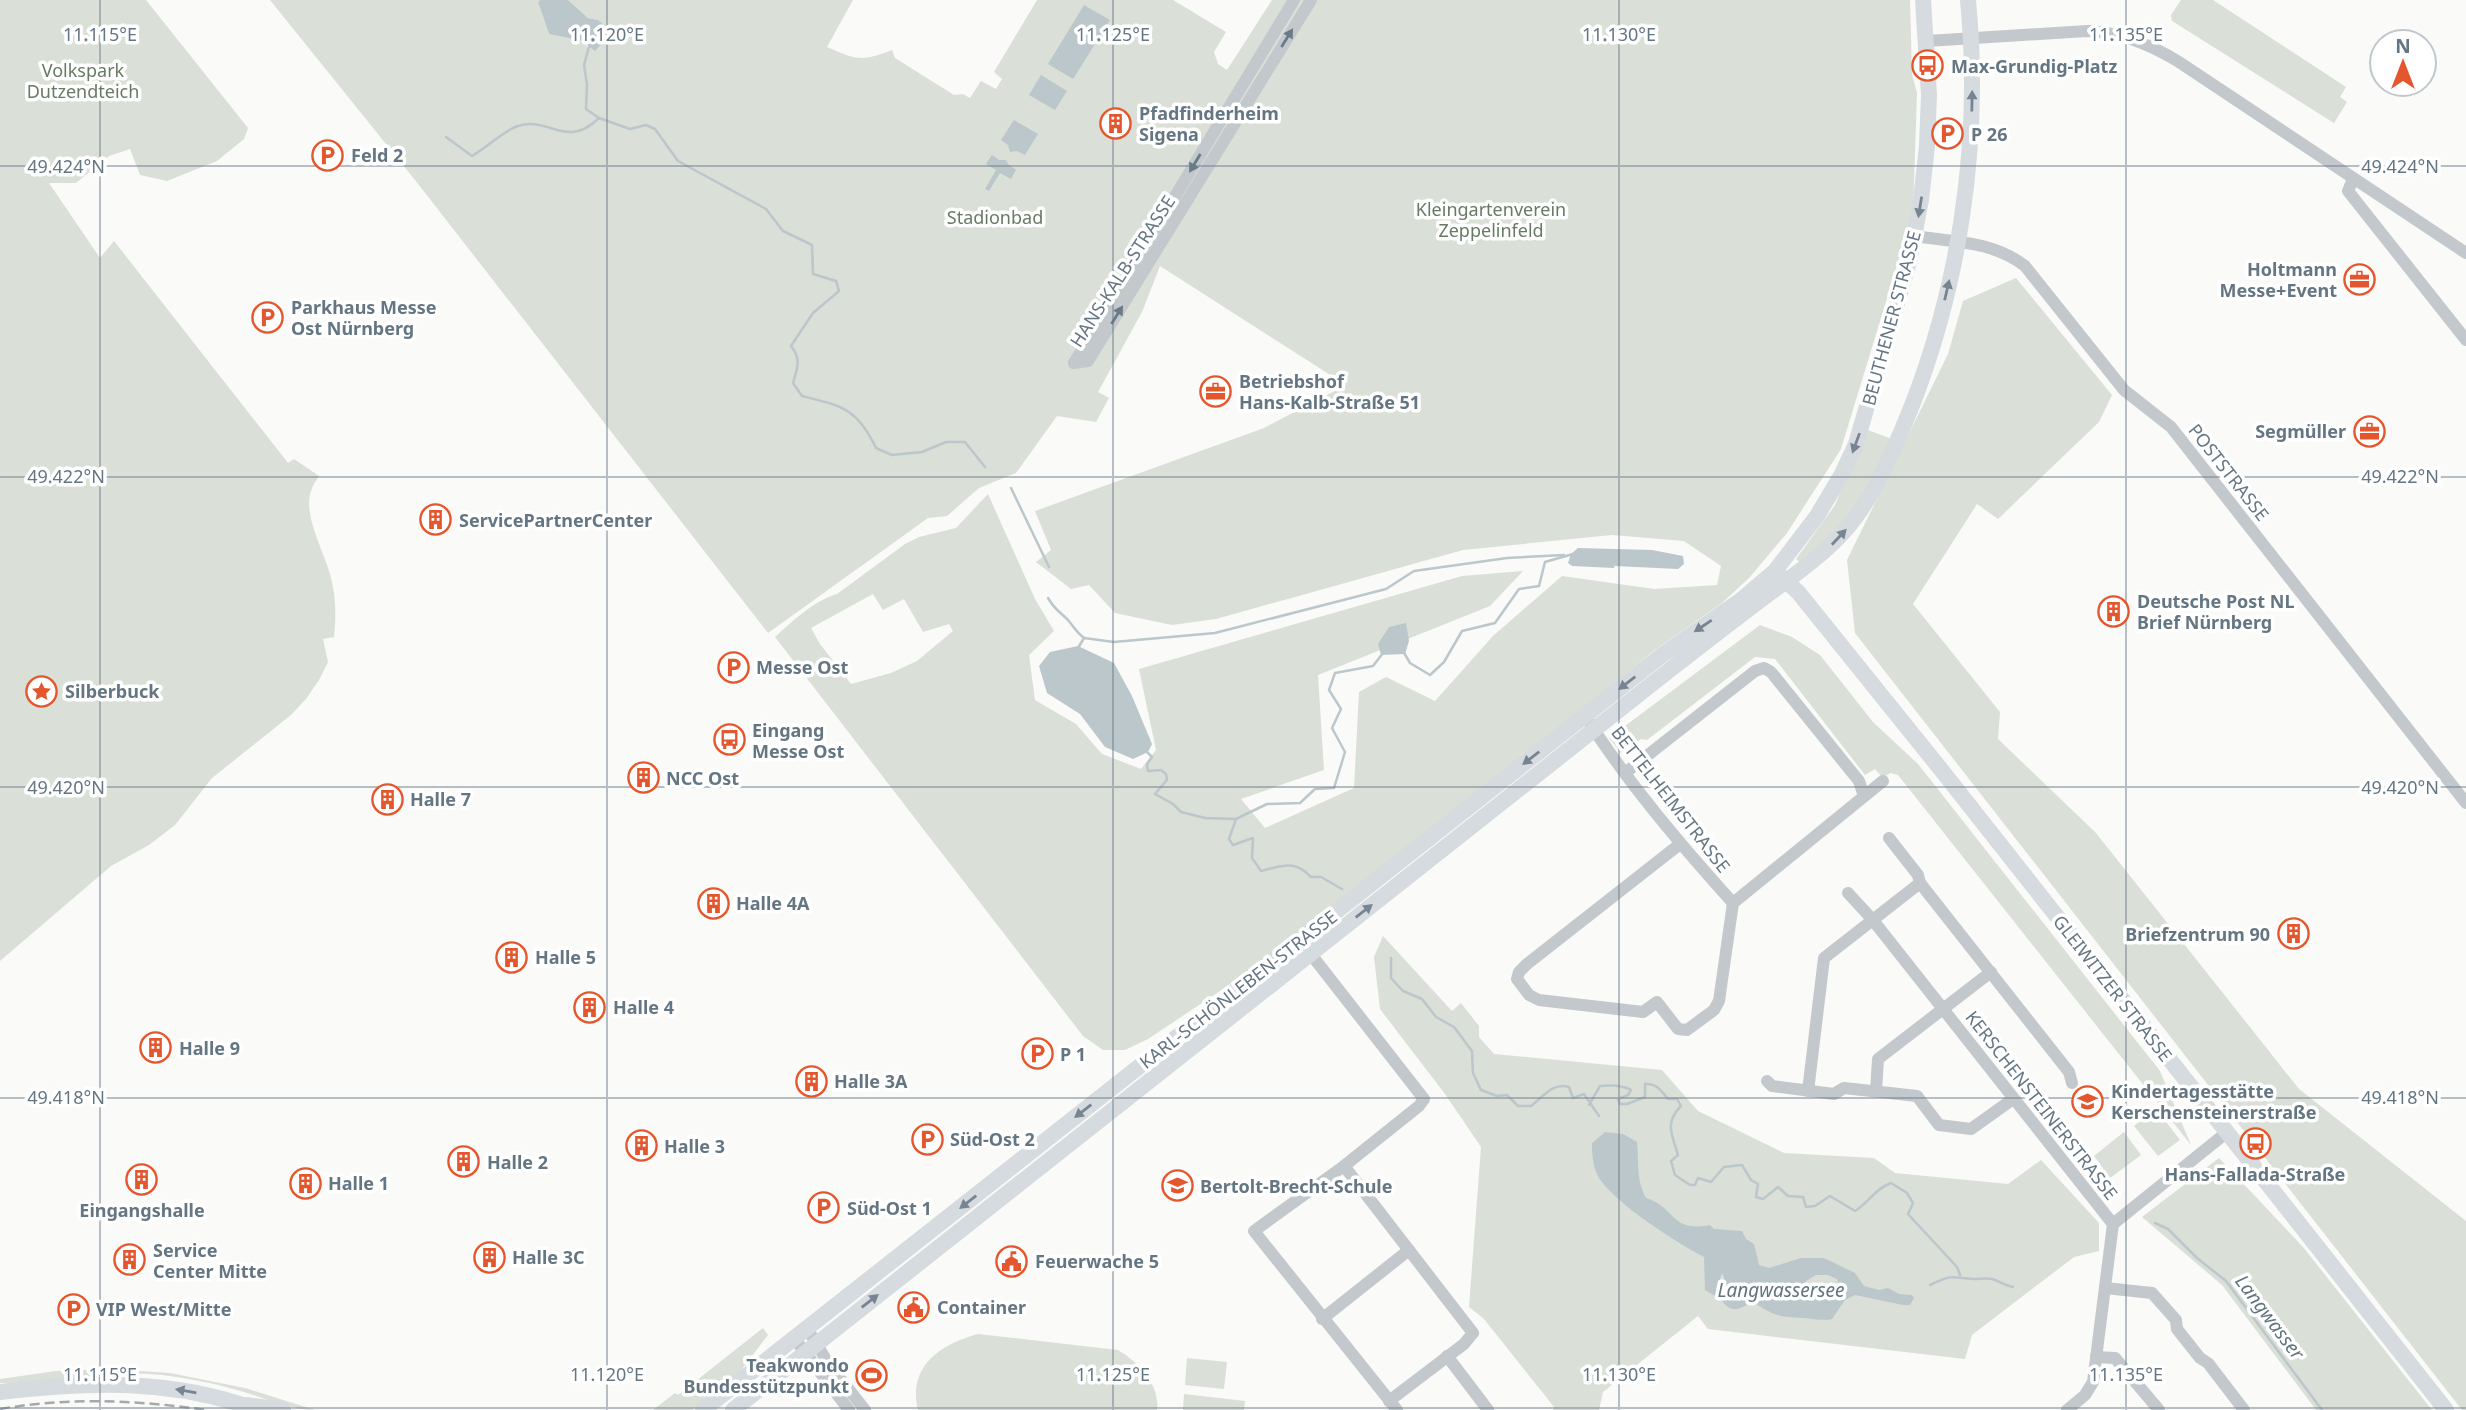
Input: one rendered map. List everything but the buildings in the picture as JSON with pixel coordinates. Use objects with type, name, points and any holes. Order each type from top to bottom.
[{"type":"main road","name":"BEUTHENER STRASSE","points":[[1781,576],[1852,455],[1894,317],[1915,236],[1928,134],[1927,41],[1923,0]]},
{"type":"main road","points":[[1781,576],[1829,547],[1869,498],[1906,418],[1930,354],[1957,242],[1970,148],[1971,37],[1968,0]]},
{"type":"main road","name":"KARL-SCHÖNLEBEN-STRASSE","points":[[703,1410],[1676,644],[1781,576]]},
{"type":"main road","name":"KARL-SCHÖNLEBEN-STRASSE","points":[[733,1410],[1594,730],[1781,576]]},
{"type":"main road","name":"GLEIWITZER STRASSE","points":[[1781,576],[1943,772],[2446,1410]]},
{"type":"main road","points":[[1306,935],[1306,946],[1310,953]]},
{"type":"main road","points":[[0,1392],[72,1385],[130,1384],[187,1391],[257,1410]]},
{"type":"main road","points":[[240,1404],[283,1410]]},
{"type":"street","name":"HANS-KALB-STRASSE","points":[[1294,0],[1074,363],[1088,361],[1311,0]]},
{"type":"street","points":[[1927,41],[2087,31],[2130,37],[2179,62],[2466,253]]},
{"type":"street","points":[[1259,57],[1271,65]]},
{"type":"street","points":[[2353,179],[2348,191],[2466,340]]},
{"type":"street","points":[[2372,221],[2387,201]]},
{"type":"street","name":"POSTSTRASSE","points":[[1915,236],[2001,251],[2025,266],[2124,390],[2171,427],[2466,803]]},
{"type":"street","points":[[1625,773],[1755,671],[1764,668],[1771,672],[1859,781],[1864,796]]},
{"type":"street","name":"BETTELHEIMSTRASSE","points":[[1585,716],[1625,773],[1681,844],[1733,903]]},
{"type":"street","points":[[1681,844],[1519,972],[1517,979],[1530,995],[1539,1000],[1643,1012],[1657,1002],[1678,1028],[1688,1030],[1714,1010],[1719,1001],[1733,903],[1883,781]]},
{"type":"street","points":[[1889,838],[1918,875],[1920,883],[2070,1072],[2072,1083]]},
{"type":"street","points":[[1808,1091],[1824,958],[1920,883]]},
{"type":"street","name":"KERSCHENSTEINERSTRASSE","points":[[1848,893],[1944,1008],[2113,1224]]},
{"type":"street","points":[[1310,953],[1424,1098],[1419,1106],[1344,1166],[1254,1231],[1393,1405],[1471,1338],[1472,1330],[1344,1166]]},
{"type":"street","name":"KERSCHENSTEINERSTRASSE","points":[[1944,1008],[1991,972]]},
{"type":"street","points":[[1876,1091],[1878,1059],[1944,1008]]},
{"type":"street","points":[[1767,1081],[1772,1086],[1834,1094],[1844,1088],[1917,1096],[1939,1125],[1971,1129],[2013,1099]]},
{"type":"street","points":[[2067,1410],[2085,1395],[2093,1382],[2113,1224],[2226,1133]]},
{"type":"street","points":[[1322,1319],[1409,1250]]},
{"type":"street","points":[[2105,1288],[2152,1293],[2176,1320],[2177,1329],[2200,1358],[2208,1363],[2245,1410]]},
{"type":"street","points":[[807,1328],[810,1348],[849,1410]]},
{"type":"street","points":[[794,1338],[828,1363],[865,1410]]},
{"type":"street","points":[[1447,1356],[1488,1410]]},
{"type":"street","points":[[2096,1357],[2115,1358],[2159,1410]]},
{"type":"green space","name":"Silberbuck","points":[[0,0],[146,0],[248,128],[244,139],[217,161],[167,181],[140,175],[130,149],[109,156],[76,183],[49,183],[100,258],[114,241],[288,463],[294,459],[319,476],[311,491],[310,512],[332,582],[335,616],[334,637],[323,639],[328,662],[306,699],[291,715],[212,778],[175,825],[149,845],[111,866],[0,961]]},
{"type":"green space","points":[[270,0],[540,0],[538,2],[549,34],[582,41],[589,48],[598,20],[588,18],[568,0],[853,0],[827,47],[859,58],[892,50],[895,58],[954,95],[963,94],[970,98],[981,81],[996,89],[1002,79],[994,72],[1037,0],[1173,0],[1226,32],[1214,52],[1218,64],[1227,70],[1272,0],[1910,0],[1912,74],[1917,93],[1913,213],[1841,449],[1787,533],[1750,577],[1722,603],[1652,652],[1547,739],[1241,977],[1148,1039],[1125,1050],[1103,1050],[1083,1036],[775,637],[796,618],[820,601],[837,594],[905,544],[919,537],[956,528],[988,494],[1035,599],[1054,631],[1029,655],[1035,700],[1076,724],[1102,754],[1141,769],[1156,750],[1139,669],[1462,576],[1523,571],[1490,606],[1318,675],[1324,770],[1241,799],[1265,828],[1354,788],[1359,692],[1386,677],[1435,701],[1493,636],[1562,576],[1654,589],[1717,585],[1721,566],[1684,541],[1612,535],[1463,550],[1216,619],[1172,625],[1115,613],[1089,585],[1071,589],[1036,562],[1051,550],[1035,511],[1264,428],[1346,385],[1160,266],[1142,312],[1098,392],[1109,398],[1096,422],[1057,416],[1016,473],[979,488],[947,516],[928,518],[768,633],[415,180]],"holes":[[[873,594],[883,610],[904,599],[923,632],[949,624],[953,631],[917,661],[891,673],[851,684],[811,628]]]},
{"type":"green space","points":[[2181,0],[2213,0],[2346,87],[2340,97],[2347,102],[2334,123],[2172,21],[2171,15]]},
{"type":"green space","points":[[2016,278],[2112,395],[2099,422],[1998,519],[1977,504],[1913,604],[2000,712],[1998,739],[2096,833],[2299,1089],[2466,1221],[2466,1410],[2462,1410],[1855,633],[1847,560],[1948,354],[1963,301]]},
{"type":"green space","points":[[1865,429],[1892,439],[1850,517],[1802,564],[1796,559],[1835,505]]},
{"type":"green space","points":[[1760,625],[1792,637],[1820,655],[1873,722],[1918,764],[2160,1071],[2191,1145],[1898,775],[1890,773],[1883,778],[1875,769],[1865,775],[1775,659],[1755,657],[1647,740],[1641,739],[1621,753],[1609,738]]},
{"type":"green space","points":[[1383,936],[1452,1011],[1461,1003],[1479,1026],[1479,1037],[1494,1054],[1662,1070],[1698,1111],[1784,1153],[1874,1158],[1895,1173],[2008,1184],[2041,1160],[2099,1223],[2099,1251],[2074,1257],[1972,1335],[1965,1359],[1708,1329],[1698,1316],[1603,1392],[1599,1410],[1553,1410],[1554,1407],[1484,1319],[1469,1307],[1481,1147],[1445,1094],[1380,1009],[1374,957]]},
{"type":"green space","points":[[2156,1109],[2180,1140],[2158,1156],[2134,1126]]},
{"type":"green space","points":[[2124,1132],[2141,1155],[2110,1178],[2094,1156]]},
{"type":"green space","points":[[2219,1158],[2303,1247],[2432,1410],[2316,1410],[2222,1285],[2142,1217]]},
{"type":"green space","points":[[763,1328],[768,1335],[739,1373],[692,1410],[653,1410],[675,1393],[678,1395]]},
{"type":"green space","points":[[978,1334],[1118,1350],[1146,1375],[1155,1391],[1157,1410],[918,1410],[916,1395],[922,1369],[930,1359],[951,1344]]},
{"type":"green space","points":[[1187,1358],[1227,1362],[1224,1389],[1185,1385]]},
{"type":"green space","points":[[110,1369],[170,1373],[245,1388],[315,1410],[284,1405],[210,1383],[149,1374],[0,1383],[0,1379],[56,1371]]},
{"type":"green space","points":[[1184,1394],[1245,1401],[1244,1410],[1183,1410]]},
{"type":"water","points":[[568,0],[588,18],[598,20],[608,29],[603,42],[595,51],[582,41],[549,34],[538,2]]},
{"type":"water","points":[[1084,5],[1110,20],[1073,79],[1048,64]]},
{"type":"water","points":[[1041,75],[1067,91],[1055,110],[1029,95]]},
{"type":"water","points":[[1014,120],[1038,134],[1025,155],[1017,151],[1010,152],[1008,145],[1001,140]]},
{"type":"water","points":[[992,155],[999,160],[1006,160],[1016,170],[1011,179],[1000,173],[989,191],[985,189],[996,170],[986,164]]},
{"type":"water","points":[[1578,548],[1652,550],[1683,556],[1684,564],[1678,569],[1615,564],[1614,568],[1572,566],[1568,563],[1571,554]]},
{"type":"water","points":[[1406,623],[1409,641],[1405,654],[1381,655],[1378,644],[1389,627]]},
{"type":"water","points":[[1078,646],[1114,663],[1132,696],[1152,744],[1148,752],[1133,759],[1105,747],[1080,714],[1047,693],[1039,666],[1050,652]]},
{"type":"water","name":"Langwassersee","points":[[1605,1132],[1623,1134],[1637,1142],[1639,1178],[1646,1198],[1656,1202],[1674,1218],[1687,1225],[1710,1225],[1714,1229],[1742,1231],[1746,1239],[1754,1244],[1759,1265],[1769,1268],[1801,1258],[1824,1258],[1855,1273],[1864,1286],[1879,1290],[1888,1288],[1914,1298],[1910,1305],[1903,1305],[1855,1295],[1845,1300],[1832,1319],[1825,1320],[1779,1316],[1756,1304],[1731,1309],[1720,1296],[1724,1282],[1722,1273],[1715,1296],[1705,1290],[1704,1257],[1634,1212],[1601,1181],[1595,1168],[1592,1143]],"holes":[[[1816,1275],[1828,1275],[1837,1279],[1839,1288],[1823,1300],[1807,1295],[1806,1281]]]},
{"type":"waterway","name":"Langwasser","points":[[589,47],[584,65],[587,84],[586,109],[599,118],[630,129],[646,125],[655,129],[678,161],[766,209],[783,231],[812,245],[813,274],[836,281],[839,291],[813,313],[791,346],[798,360],[793,383],[802,396],[847,411],[862,424],[876,448],[892,455],[922,452],[946,442],[965,442],[985,467]]},
{"type":"waterway","points":[[446,137],[472,156],[518,126],[540,125],[567,132],[587,127],[599,118]]},
{"type":"waterway","points":[[1011,488],[1049,567]]},
{"type":"waterway","name":"Langwasser","points":[[1403,651],[1410,663],[1430,675],[1444,662],[1462,631],[1495,623],[1519,589],[1539,586],[1545,562],[1573,554]]},
{"type":"waterway","points":[[1084,638],[1114,642],[1215,633],[1386,589],[1414,571],[1507,558],[1564,555]]},
{"type":"waterway","name":"Langwasser","points":[[1048,598],[1084,638],[1078,648]]},
{"type":"waterway","name":"Langwasser","points":[[1146,751],[1152,757],[1147,764],[1148,771],[1161,770],[1166,774],[1167,780],[1155,794],[1181,812],[1205,818],[1236,819],[1267,804],[1300,803],[1315,789],[1334,788],[1345,752],[1332,728],[1341,709],[1329,690],[1335,673],[1373,666],[1383,653]]},
{"type":"waterway","name":"Langwasser","points":[[1236,819],[1229,839],[1233,845],[1253,838],[1252,858],[1261,871],[1293,866],[1311,877],[1321,877],[1342,889]]},
{"type":"waterway","name":"Langwasser","points":[[1391,958],[1391,978],[1403,991],[1422,999],[1436,1017],[1454,1027],[1472,1051],[1473,1073],[1481,1090],[1497,1096],[1507,1095],[1518,1106],[1531,1106],[1553,1088],[1569,1087],[1573,1098],[1584,1094],[1599,1116]]},
{"type":"waterway","name":"Langwasser","points":[[1589,1105],[1600,1086],[1620,1086],[1631,1090],[1628,1095],[1618,1099],[1620,1104],[1645,1097],[1645,1084],[1655,1086],[1668,1099],[1677,1099],[1681,1106],[1673,1118],[1671,1129],[1678,1155],[1671,1161],[1675,1175],[1690,1185],[1695,1185],[1698,1178],[1711,1182],[1724,1167],[1742,1165],[1751,1180],[1758,1184],[1756,1197],[1763,1199],[1778,1187],[1788,1196],[1803,1197],[1806,1207],[1815,1206],[1830,1196],[1855,1211],[1891,1183],[1907,1193],[1913,1203],[1908,1214],[1957,1267],[1960,1275]]},
{"type":"waterway","name":"Langwasser","points":[[2155,1223],[2168,1229],[2197,1258],[2226,1281],[2322,1410]]},
{"type":"waterway","name":"Langwasser","points":[[1930,1285],[1952,1277],[1992,1279],[2013,1287]]},
{"type":"railway","points":[[0,1409],[103,1401],[206,1410]]},
{"type":"place","name":"Max-Grundig-Platz","points":[[1928,66]]},
{"type":"place","name":"Pfadfinderheim Sigena","points":[[1116,123]]},
{"type":"place","name":"P 26","points":[[1948,134]]},
{"type":"place","name":"Feld 2","points":[[328,155]]},
{"type":"place","name":"Holtmann Messe+Event","points":[[2360,279]]},
{"type":"place","name":"Parkhaus Messe Ost Nürnberg","points":[[268,317]]},
{"type":"place","name":"Betriebshof Hans-Kalb-Straße 51","points":[[1216,391]]},
{"type":"place","name":"Segmüller","points":[[2369,431]]},
{"type":"place","name":"ServicePartnerCenter","points":[[436,520]]},
{"type":"place","name":"Deutsche Post NL Brief Nürnberg","points":[[2114,611]]},
{"type":"place","name":"Messe Ost","points":[[733,667]]},
{"type":"place","name":"Silberbuck","points":[[42,691]]},
{"type":"place","name":"Eingang Messe Ost","points":[[729,740]]},
{"type":"place","name":"NCC Ost","points":[[643,778]]},
{"type":"place","name":"Halle 7","points":[[387,799]]},
{"type":"place","name":"Halle 4A","points":[[713,903]]},
{"type":"place","name":"Briefzentrum 90","points":[[2293,934]]},
{"type":"place","name":"Halle 5","points":[[512,957]]},
{"type":"place","name":"Halle 4","points":[[590,1007]]},
{"type":"place","name":"Halle 9","points":[[156,1048]]},
{"type":"place","name":"P 1","points":[[1037,1054]]},
{"type":"place","name":"Halle 3A","points":[[811,1081]]},
{"type":"place","name":"Kindertagesstätte Kerschensteinerstraße","points":[[2088,1101]]},
{"type":"place","name":"Süd-Ost 2","points":[[927,1139]]},
{"type":"place","name":"Hans-Fallada-Straße","points":[[2255,1144]]},
{"type":"place","name":"Halle 3","points":[[641,1146]]},
{"type":"place","name":"Halle 2","points":[[464,1162]]},
{"type":"place","name":"Eingangshalle","points":[[142,1179]]},
{"type":"place","name":"Halle 1","points":[[305,1183]]},
{"type":"place","name":"Bertolt-Brecht-Schule","points":[[1177,1186]]},
{"type":"place","name":"Süd-Ost 1","points":[[824,1208]]},
{"type":"place","name":"Halle 3C","points":[[489,1257]]},
{"type":"place","name":"Service Center Mitte","points":[[130,1260]]},
{"type":"place","name":"Feuerwache 5","points":[[1012,1261]]},
{"type":"place","name":"Container","points":[[914,1307]]},
{"type":"place","name":"VIP West/Mitte","points":[[73,1309]]},
{"type":"place","name":"Teakwondo Bundesstützpunkt","points":[[872,1375]]},
{"type":"park label","name":"Volkspark Dutzendteich","points":[[83,80]]},
{"type":"park label","name":"Stadionbad","points":[[995,217]]},
{"type":"park label","name":"Kleingartenverein Zeppelinfeld","points":[[1491,220]]}]
